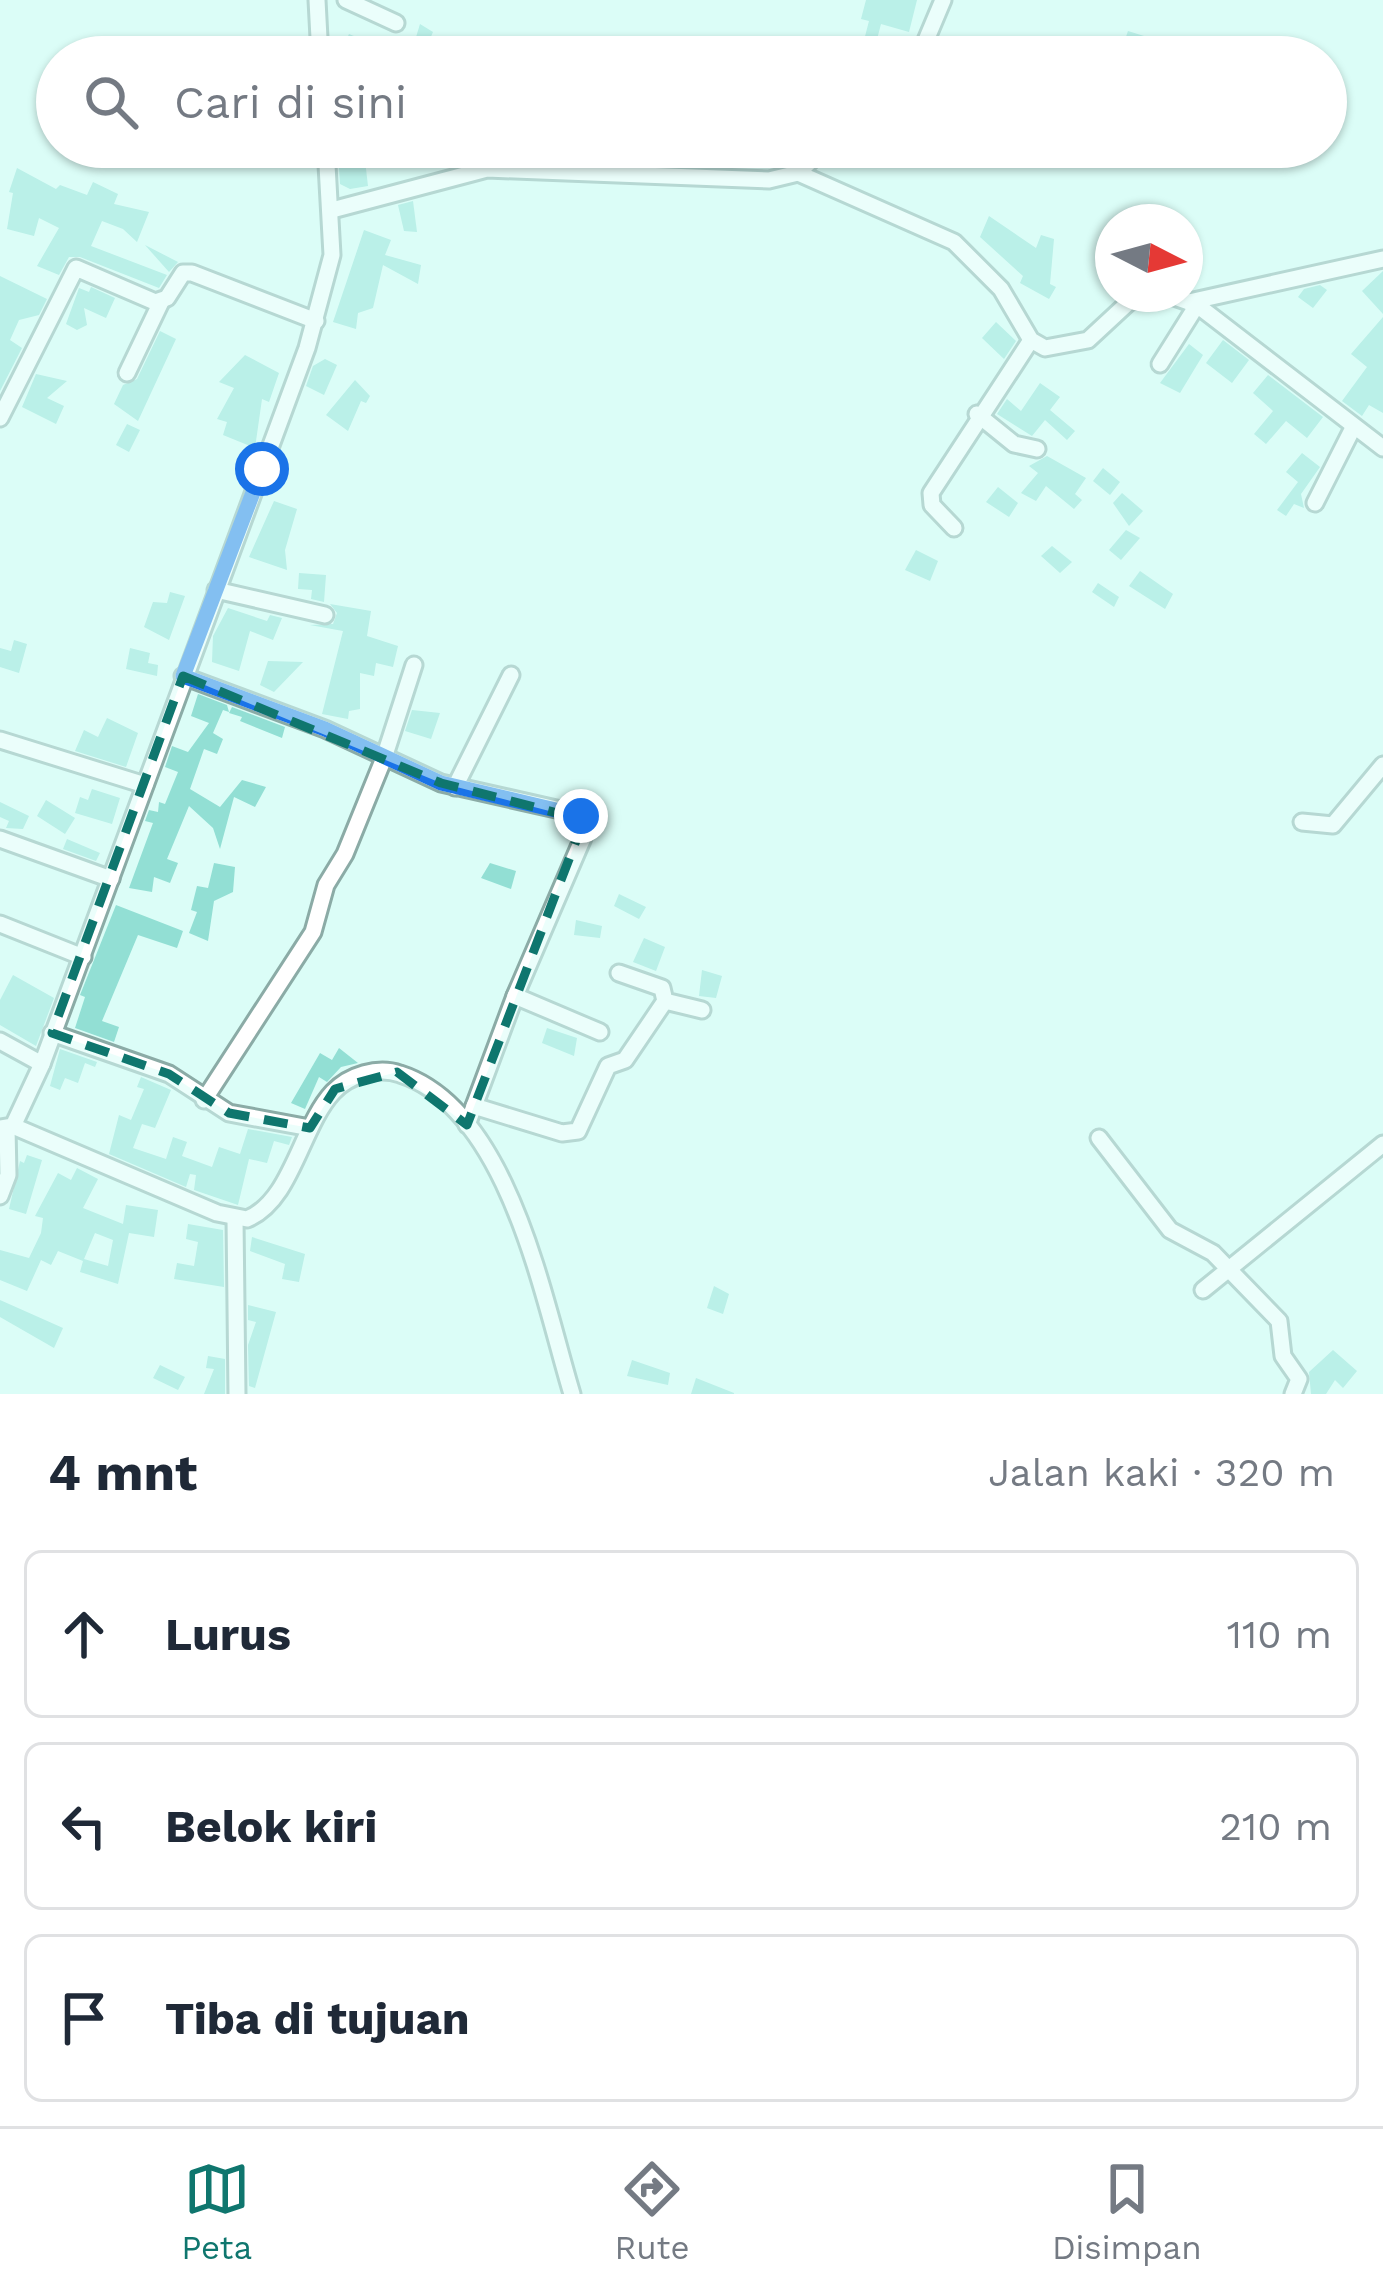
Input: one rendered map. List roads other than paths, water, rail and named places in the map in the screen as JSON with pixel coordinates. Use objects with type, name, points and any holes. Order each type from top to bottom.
[{"type":"street","points":[[316,0],[319,36]]},
{"type":"street","points":[[346,0],[396,23]]},
{"type":"street","points":[[928,36],[943,0]]},
{"type":"street","points":[[0,1196],[8,1174],[7,1128],[42,1064],[83,958],[316,321],[332,255],[328,168]]},
{"type":"street","points":[[332,210],[488,169],[769,180],[803,168]]},
{"type":"street","points":[[798,173],[955,242],[1001,289],[1030,340],[1055,348],[1088,340],[1118,312]]},
{"type":"street","points":[[1203,301],[1382,261]]},
{"type":"street","points":[[0,418],[72,271],[85,269],[161,302]]},
{"type":"street","points":[[127,373],[161,302],[183,274],[192,273],[316,321]]},
{"type":"street","points":[[1203,311],[1383,447]]},
{"type":"street","points":[[1160,364],[1188,312]]},
{"type":"street","points":[[955,528],[932,505],[931,493],[977,414],[1030,340]]},
{"type":"street","points":[[977,414],[1014,444],[1037,449]]},
{"type":"street","points":[[1315,503],[1353,428]]},
{"type":"street","points":[[216,590],[326,615]]},
{"type":"street","points":[[204,1100],[313,932],[326,885],[351,842],[384,758],[414,665]]},
{"type":"street","points":[[455,787],[511,674]]},
{"type":"street","points":[[183,676],[306,721],[455,787],[574,813],[584,820],[583,838],[514,996],[467,1124]]},
{"type":"street","points":[[0,740],[145,785]]},
{"type":"street","points":[[1302,822],[1333,825],[1383,765]]},
{"type":"street","points":[[0,839],[111,879]]},
{"type":"street","points":[[0,925],[83,958]]},
{"type":"street","points":[[474,1106],[562,1133],[578,1131],[608,1066],[626,1060],[665,1001],[662,988],[619,973]]},
{"type":"street","points":[[514,996],[600,1032]]},
{"type":"street","points":[[665,1001],[702,1010]]},
{"type":"street","points":[[52,1034],[169,1074],[229,1113],[310,1128]]},
{"type":"street","points":[[0,1041],[42,1064]]},
{"type":"street","points":[[7,1128],[235,1219],[262,1210],[335,1089],[383,1070],[413,1079],[467,1124],[517,1215],[572,1394]]},
{"type":"street","points":[[1100,1138],[1169,1230],[1213,1253],[1280,1321],[1283,1356],[1299,1379],[1294,1394]]},
{"type":"street","points":[[1203,1290],[1383,1144]]},
{"type":"street","points":[[235,1219],[237,1394]]}]
